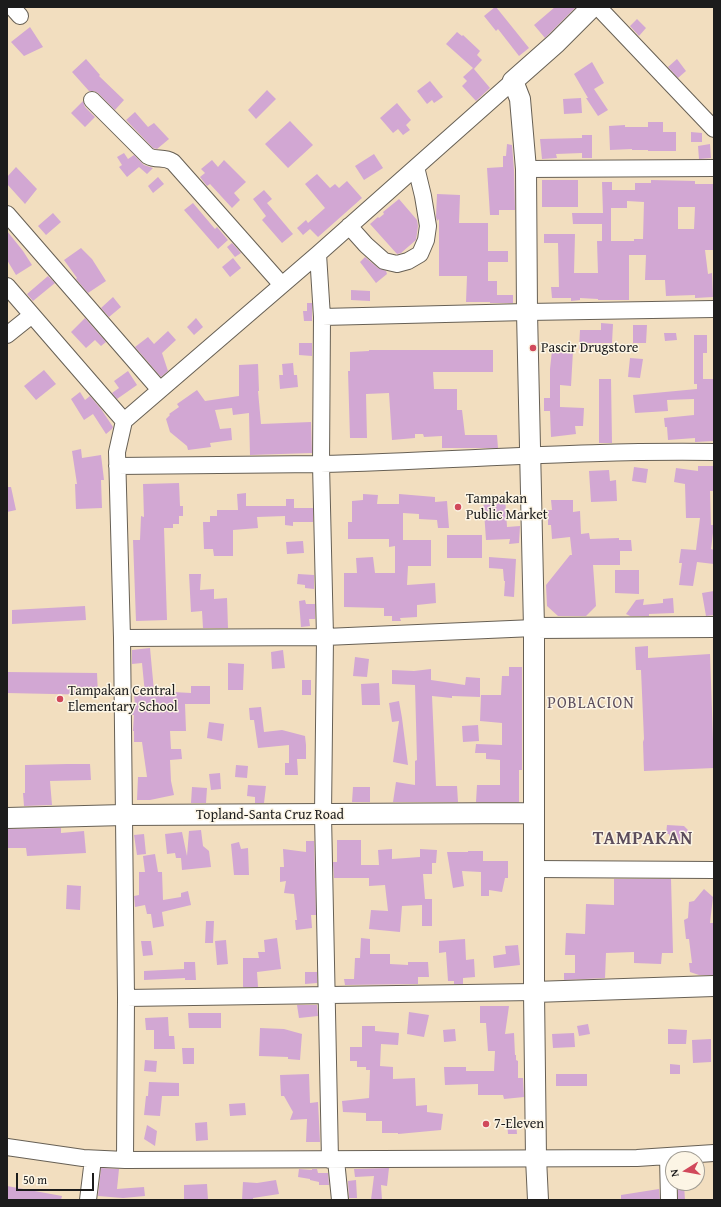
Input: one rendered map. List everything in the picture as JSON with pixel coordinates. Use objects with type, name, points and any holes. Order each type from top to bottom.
[{"type":"main road","points":[[538,1200],[534,992],[534,628],[526,312],[526,169],[520,99],[513,81],[556,43],[592,7]]},
{"type":"main road","points":[[534,628],[714,626]]},
{"type":"main road","name":"Topland-Santa Cruz Road","points":[[7,818],[124,815],[534,813]]},
{"type":"main road","points":[[534,992],[714,986]]},
{"type":"street","points":[[598,7],[714,129]]},
{"type":"street","points":[[125,1160],[126,998],[122,638],[117,466],[117,452],[124,421],[318,254],[513,81]]},
{"type":"street","points":[[92,100],[148,156],[153,159],[167,158],[173,162],[282,285]]},
{"type":"street","points":[[350,226],[366,245],[384,261],[397,264],[408,261],[420,254],[426,240],[428,226],[416,167]]},
{"type":"street","points":[[526,169],[714,168]]},
{"type":"street","points":[[7,214],[160,390]]},
{"type":"street","points":[[318,254],[322,317],[321,464],[325,637],[323,815],[327,996],[333,1160],[340,1200]]},
{"type":"street","points":[[7,286],[124,421]]},
{"type":"street","points":[[322,317],[714,309]]},
{"type":"street","points":[[7,336],[32,315]]},
{"type":"street","points":[[117,466],[321,464],[658,451],[714,452]]},
{"type":"street","points":[[122,638],[325,637],[534,628]]},
{"type":"street","points":[[534,869],[714,870]]},
{"type":"street","points":[[126,998],[534,992]]},
{"type":"street","points":[[7,1147],[93,1159],[125,1160],[637,1158],[665,1156]]},
{"type":"street","points":[[88,1200],[93,1159]]},
{"type":"building","points":[[495,7],[529,48],[519,56],[498,29],[496,31],[484,16]]},
{"type":"building","points":[[555,7],[576,7],[545,38],[534,25]]},
{"type":"building","points":[[637,19],[646,28],[639,36],[630,26]]},
{"type":"building","points":[[30,27],[43,47],[24,56],[11,42]]},
{"type":"building","points":[[457,32],[462,36],[463,35],[480,51],[477,55],[482,60],[474,69],[490,88],[476,101],[462,86],[467,81],[463,77],[473,68],[446,44]]},
{"type":"building","points":[[86,59],[100,75],[99,76],[124,100],[115,110],[98,93],[89,91],[72,72]]},
{"type":"building","points":[[677,59],[686,71],[678,78],[668,67]]},
{"type":"building","points":[[592,62],[604,83],[594,89],[608,110],[598,116],[586,98],[588,98],[574,74]]},
{"type":"building","points":[[430,81],[443,97],[434,103],[432,100],[427,104],[417,91]]},
{"type":"building","points":[[267,90],[276,99],[256,119],[248,110]]},
{"type":"building","points":[[581,98],[582,113],[564,114],[563,99]]},
{"type":"building","points":[[83,101],[85,107],[95,117],[85,127],[71,113]]},
{"type":"building","points":[[397,103],[411,120],[406,125],[410,130],[403,135],[398,129],[393,133],[380,118]]},
{"type":"building","points":[[135,112],[148,127],[154,123],[169,139],[157,149],[153,148],[126,120]]},
{"type":"building","points":[[290,121],[313,145],[288,168],[265,144]]},
{"type":"building","points":[[648,122],[663,122],[663,132],[676,132],[676,151],[648,151],[632,149],[610,150],[609,126],[625,125],[625,127],[648,127]]},
{"type":"building","points":[[691,132],[702,133],[702,142],[691,142]]},
{"type":"building","points":[[582,135],[592,135],[592,158],[582,158],[582,153],[556,154],[557,158],[542,159],[540,139],[582,138]]},
{"type":"building","points":[[507,144],[512,145],[515,210],[499,210],[499,215],[490,215],[487,168],[503,167],[503,156],[506,156]]},
{"type":"building","points":[[710,144],[711,158],[699,159],[698,146]]},
{"type":"building","points":[[124,153],[128,159],[134,155],[144,165],[153,168],[147,174],[139,167],[127,177],[119,167],[122,165],[117,157]]},
{"type":"building","points":[[374,154],[383,168],[364,180],[355,166]]},
{"type":"building","points":[[212,160],[218,167],[224,160],[246,182],[234,193],[240,200],[232,208],[210,184],[207,186],[200,177],[205,173],[201,169]]},
{"type":"building","points":[[16,167],[37,189],[25,204],[7,184],[7,177]]},
{"type":"building","points":[[317,174],[330,188],[335,184],[339,188],[347,181],[362,198],[318,237],[310,229],[303,235],[297,228],[306,220],[308,223],[325,208],[305,184]]},
{"type":"building","points":[[158,177],[164,184],[153,193],[148,186]]},
{"type":"building","points":[[542,180],[578,180],[578,207],[542,207]]},
{"type":"building","points":[[651,180],[695,181],[695,184],[714,184],[714,250],[705,250],[708,274],[712,273],[713,297],[695,298],[695,295],[666,296],[665,280],[645,280],[646,255],[629,255],[629,300],[598,300],[580,298],[580,300],[571,301],[571,298],[552,298],[551,287],[559,287],[558,243],[544,243],[544,234],[575,234],[574,273],[598,273],[597,241],[602,241],[602,224],[573,224],[572,213],[603,213],[602,182],[612,182],[612,190],[635,190],[635,183],[651,183]],"holes":[[[627,201],[644,202],[643,239],[634,239],[634,241],[611,241],[611,208],[627,208]],[[678,207],[695,207],[694,229],[678,229]]]},
{"type":"building","points":[[264,190],[272,199],[267,203],[293,234],[282,243],[262,220],[266,216],[253,199]]},
{"type":"building","points":[[437,194],[460,195],[459,223],[488,223],[488,251],[508,251],[508,262],[488,262],[488,281],[497,281],[497,295],[513,295],[513,303],[466,302],[467,276],[439,276],[439,219],[437,221],[436,217]]},
{"type":"building","points":[[399,199],[417,220],[418,226],[416,240],[401,253],[397,254],[370,224],[384,214],[383,212]]},
{"type":"building","points":[[193,203],[215,229],[217,227],[228,240],[218,249],[184,210]]},
{"type":"building","points":[[53,213],[61,222],[46,235],[38,226]]},
{"type":"building","points":[[7,231],[32,265],[16,275],[7,260]]},
{"type":"building","points":[[232,243],[241,253],[235,257],[227,247]]},
{"type":"building","points":[[81,248],[92,259],[106,281],[88,293],[76,279],[77,278],[64,260]]},
{"type":"building","points":[[365,257],[378,268],[386,271],[387,274],[376,283],[360,262]]},
{"type":"building","points":[[233,258],[241,268],[230,277],[222,267]]},
{"type":"building","points":[[48,276],[55,283],[33,301],[27,294]]},
{"type":"building","points":[[351,290],[370,291],[370,301],[351,300]]},
{"type":"building","points":[[113,297],[121,307],[109,317],[101,308]]},
{"type":"building","points":[[307,303],[312,303],[312,321],[304,321],[303,311],[307,311]]},
{"type":"building","points":[[85,318],[106,342],[101,346],[95,340],[86,348],[71,332]]},
{"type":"building","points":[[196,318],[203,327],[194,335],[187,327]]},
{"type":"building","points":[[601,323],[613,324],[612,343],[588,343],[587,349],[579,349],[580,330],[601,330]]},
{"type":"building","points":[[633,325],[647,325],[646,343],[633,343]]},
{"type":"building","points":[[168,331],[176,340],[162,353],[168,371],[161,377],[135,347],[148,337],[154,344]]},
{"type":"building","points":[[664,333],[676,333],[677,340],[665,341]]},
{"type":"building","points":[[694,335],[707,335],[707,353],[703,353],[703,379],[714,379],[714,441],[695,442],[695,438],[668,440],[667,427],[665,427],[664,418],[694,415],[694,399],[667,400],[668,411],[635,413],[633,395],[697,389],[697,384],[694,384]]},
{"type":"building","points":[[299,343],[312,343],[312,356],[299,355]]},
{"type":"building","points":[[369,350],[493,350],[493,372],[433,372],[434,389],[457,389],[457,410],[462,410],[465,435],[497,435],[498,448],[442,448],[442,436],[424,437],[423,434],[415,434],[415,438],[392,440],[389,393],[366,394],[367,438],[350,438],[348,371],[350,371],[350,352]]},
{"type":"building","points":[[552,350],[573,351],[571,386],[560,385],[560,407],[584,408],[583,426],[575,426],[576,434],[551,437],[550,411],[544,411],[544,398],[550,398],[550,369]]},
{"type":"building","points":[[630,358],[643,359],[640,378],[628,377]]},
{"type":"building","points":[[293,363],[294,375],[297,375],[298,387],[280,389],[279,375],[283,375],[282,364]]},
{"type":"building","points":[[258,364],[258,391],[261,424],[311,422],[312,453],[250,455],[249,413],[233,415],[232,408],[215,410],[220,429],[231,428],[232,440],[210,443],[211,447],[188,450],[187,446],[170,432],[166,419],[170,415],[169,414],[179,407],[177,404],[197,390],[205,401],[239,396],[239,365]]},
{"type":"building","points":[[44,370],[56,384],[36,400],[24,386]]},
{"type":"building","points":[[128,371],[137,385],[117,399],[112,393],[119,388],[114,381]]},
{"type":"building","points":[[599,379],[611,379],[612,443],[599,443]]},
{"type":"building","points":[[80,392],[85,400],[90,396],[113,427],[106,434],[93,414],[84,420],[71,399]]},
{"type":"building","points":[[81,449],[82,458],[101,455],[104,480],[101,480],[102,508],[76,509],[75,484],[77,484],[72,451]]},
{"type":"building","points":[[698,466],[714,466],[714,491],[710,491],[711,525],[714,525],[711,549],[714,550],[714,564],[697,562],[693,586],[679,585],[682,563],[679,563],[681,549],[696,550],[700,518],[686,518],[685,484],[674,482],[676,468],[698,471]]},
{"type":"building","points":[[634,467],[648,469],[646,483],[632,481]]},
{"type":"building","points":[[609,470],[610,481],[616,480],[617,501],[591,502],[589,471]]},
{"type":"building","points":[[179,483],[180,506],[183,506],[183,516],[179,516],[179,524],[173,524],[173,528],[164,528],[167,620],[136,621],[133,540],[140,540],[141,516],[144,517],[143,484]]},
{"type":"building","points":[[7,487],[11,487],[16,510],[7,512]]},
{"type":"building","points":[[246,493],[246,506],[286,506],[286,499],[294,499],[294,508],[313,508],[313,522],[293,522],[293,526],[285,525],[285,516],[257,517],[258,528],[233,530],[233,556],[214,556],[213,549],[204,549],[203,522],[210,522],[210,516],[217,516],[217,510],[238,510],[237,494]]},
{"type":"building","points":[[363,494],[378,495],[377,504],[399,504],[399,494],[435,497],[435,502],[447,501],[449,528],[438,528],[437,520],[419,519],[419,514],[403,513],[403,540],[431,540],[431,566],[408,566],[407,585],[435,583],[436,603],[417,605],[417,617],[400,618],[401,621],[392,621],[392,616],[384,616],[384,608],[344,607],[344,573],[357,573],[356,558],[373,557],[375,573],[395,573],[395,546],[389,547],[389,539],[348,539],[348,522],[352,522],[352,501],[363,500]]},
{"type":"building","points":[[505,496],[507,527],[520,526],[519,543],[509,544],[510,539],[486,540],[483,497]]},
{"type":"building","points":[[551,500],[573,500],[573,512],[580,511],[581,534],[589,533],[590,539],[619,538],[619,540],[631,540],[632,551],[620,551],[620,565],[593,565],[596,606],[586,616],[558,616],[547,606],[546,585],[570,555],[572,555],[570,537],[552,539],[551,525],[548,525],[548,510],[552,510]]},
{"type":"building","points":[[447,535],[482,535],[482,558],[447,558]]},
{"type":"building","points":[[303,541],[304,553],[287,554],[286,542]]},
{"type":"building","points":[[489,557],[516,559],[514,597],[504,596],[505,581],[503,569],[489,568]]},
{"type":"building","points":[[615,570],[639,570],[639,594],[615,593]]},
{"type":"building","points":[[189,574],[201,574],[200,590],[214,589],[214,599],[227,598],[228,628],[203,628],[202,611],[191,612]]},
{"type":"building","points":[[298,574],[314,575],[314,589],[305,588],[305,585],[297,584]]},
{"type":"building","points":[[714,591],[714,615],[706,616],[702,593]]},
{"type":"building","points":[[673,598],[674,613],[649,614],[649,616],[630,616],[626,614],[636,600],[644,599],[643,605],[663,603],[663,599]]},
{"type":"building","points":[[305,600],[306,604],[315,604],[315,619],[309,619],[310,626],[301,627],[299,601]]},
{"type":"building","points":[[85,606],[86,620],[12,624],[12,610]]},
{"type":"building","points":[[648,646],[648,658],[710,654],[714,768],[644,771],[641,670],[636,670],[635,647]]},
{"type":"building","points":[[150,648],[154,691],[191,693],[191,686],[210,686],[210,704],[185,704],[186,731],[170,731],[171,749],[181,749],[182,759],[170,760],[171,781],[174,795],[150,800],[137,800],[138,777],[147,777],[142,742],[134,742],[134,715],[132,715],[132,706],[135,706],[134,694],[145,694],[142,663],[132,664],[132,650]]},
{"type":"building","points":[[283,650],[285,668],[272,669],[271,652]]},
{"type":"building","points":[[355,657],[369,659],[367,677],[353,676]]},
{"type":"building","points":[[228,663],[244,664],[243,690],[228,690]]},
{"type":"building","points":[[509,667],[522,667],[522,770],[519,770],[519,802],[476,802],[477,785],[500,785],[500,760],[486,759],[486,753],[475,753],[476,744],[502,745],[502,723],[480,721],[481,695],[501,695],[502,676],[509,676]]},
{"type":"building","points":[[431,669],[431,680],[465,685],[466,677],[480,678],[480,697],[452,696],[452,698],[432,696],[436,786],[457,786],[458,802],[393,802],[396,782],[415,785],[415,761],[417,760],[415,685],[392,684],[392,670],[414,671]]},
{"type":"building","points":[[7,672],[97,673],[98,695],[7,693]]},
{"type":"building","points":[[302,680],[311,680],[311,695],[302,695]]},
{"type":"building","points":[[379,683],[380,705],[362,705],[361,684]]},
{"type":"building","points":[[399,701],[408,765],[393,762],[399,721],[392,722],[389,703]]},
{"type":"building","points":[[261,707],[264,732],[282,730],[305,736],[306,759],[297,759],[298,775],[285,775],[285,763],[289,763],[289,745],[258,748],[254,720],[250,720],[249,708]]},
{"type":"building","points":[[209,722],[224,724],[222,741],[207,738]]},
{"type":"building","points":[[478,725],[479,741],[463,742],[462,726]]},
{"type":"building","points":[[90,764],[91,780],[50,781],[52,805],[24,806],[23,793],[25,793],[25,765]]},
{"type":"building","points":[[236,765],[248,766],[247,778],[235,777]]},
{"type":"building","points":[[220,773],[221,789],[211,790],[209,774]]},
{"type":"building","points":[[248,785],[266,786],[264,803],[255,803],[255,797],[247,796]]},
{"type":"building","points":[[192,787],[207,788],[206,803],[191,803]]},
{"type":"building","points":[[353,787],[370,787],[370,802],[352,802]]},
{"type":"building","points":[[667,825],[684,826],[688,830],[683,841],[676,842],[670,838],[669,834],[666,834]]},
{"type":"building","points":[[61,828],[61,833],[84,831],[86,853],[27,856],[26,848],[7,848],[7,829]]},
{"type":"building","points":[[201,830],[203,846],[209,851],[211,867],[182,870],[181,858],[176,858],[175,853],[167,854],[165,834],[182,832],[187,856],[189,831]]},
{"type":"building","points":[[144,834],[146,854],[137,855],[134,835]]},
{"type":"building","points":[[337,840],[361,840],[361,865],[379,865],[378,850],[392,849],[392,859],[420,857],[420,849],[437,850],[436,863],[432,863],[432,874],[423,874],[425,899],[432,899],[432,926],[422,926],[422,905],[402,906],[400,932],[369,929],[371,910],[388,911],[385,885],[369,886],[369,878],[334,878],[333,862],[337,862]]},
{"type":"building","points":[[306,841],[314,841],[316,915],[311,915],[312,928],[296,930],[295,920],[297,920],[294,894],[284,893],[286,881],[280,882],[280,867],[284,867],[283,849],[306,852]]},
{"type":"building","points":[[239,842],[241,849],[248,848],[249,875],[234,875],[231,844]]},
{"type":"building","points":[[483,851],[483,861],[508,861],[508,878],[505,878],[502,892],[489,890],[489,896],[481,896],[481,872],[462,871],[464,886],[453,888],[447,852]]},
{"type":"building","points":[[155,854],[158,872],[162,872],[163,900],[181,897],[181,893],[188,891],[191,905],[162,912],[164,926],[153,928],[151,914],[147,914],[145,905],[135,907],[134,896],[139,895],[139,872],[145,872],[143,856]]},
{"type":"building","points":[[614,879],[671,879],[673,953],[662,953],[661,964],[634,963],[634,952],[606,953],[605,978],[564,980],[564,973],[575,973],[575,955],[565,955],[566,933],[585,934],[586,904],[614,905]]},
{"type":"building","points":[[67,885],[81,886],[80,910],[66,909]]},
{"type":"building","points":[[704,889],[713,897],[710,923],[714,923],[714,975],[699,975],[690,972],[689,963],[692,963],[689,939],[686,939],[684,920],[688,918],[689,902],[694,901]]},
{"type":"building","points":[[206,921],[214,921],[213,943],[205,943]]},
{"type":"building","points":[[277,938],[281,969],[257,972],[258,987],[243,987],[243,958],[259,958],[258,952],[265,952],[264,940]]},
{"type":"building","points":[[361,938],[370,939],[370,954],[390,954],[390,964],[408,965],[408,962],[428,962],[429,977],[418,977],[418,984],[345,985],[344,979],[354,979],[355,958],[360,958]]},
{"type":"building","points":[[465,939],[466,960],[474,959],[475,977],[463,978],[463,984],[454,984],[454,981],[448,981],[446,952],[439,953],[439,941]]},
{"type":"building","points":[[226,940],[228,964],[217,965],[215,941]]},
{"type":"building","points":[[141,941],[151,941],[153,955],[143,956]]},
{"type":"building","points":[[518,945],[520,965],[494,968],[493,956],[506,954],[505,946]]},
{"type":"building","points":[[184,962],[195,962],[196,980],[185,980],[185,978],[144,980],[144,971],[184,969]]},
{"type":"building","points":[[305,972],[317,972],[317,983],[305,984]]},
{"type":"building","points":[[297,1005],[317,1005],[318,1016],[299,1018]]},
{"type":"building","points":[[480,1006],[509,1006],[505,1034],[514,1033],[515,1055],[516,1060],[518,1061],[518,1078],[523,1078],[524,1097],[504,1099],[503,1095],[478,1095],[478,1084],[445,1085],[444,1067],[466,1067],[466,1071],[494,1071],[495,1051],[488,1051],[486,1023],[480,1023]]},
{"type":"building","points":[[409,1012],[429,1015],[424,1037],[407,1034]]},
{"type":"building","points":[[188,1013],[221,1013],[221,1028],[189,1028]]},
{"type":"building","points":[[168,1017],[169,1036],[174,1036],[175,1049],[154,1049],[154,1030],[146,1030],[145,1018]]},
{"type":"building","points":[[588,1024],[590,1034],[579,1036],[577,1026]]},
{"type":"building","points":[[362,1026],[375,1026],[375,1031],[399,1033],[398,1045],[381,1044],[380,1066],[393,1067],[393,1079],[415,1078],[416,1106],[427,1105],[427,1112],[443,1114],[441,1130],[398,1134],[382,1133],[382,1121],[366,1121],[366,1113],[343,1112],[342,1101],[369,1098],[370,1070],[366,1070],[366,1067],[357,1067],[357,1061],[350,1061],[350,1047],[362,1047]]},
{"type":"building","points":[[260,1028],[284,1029],[302,1034],[300,1060],[288,1059],[288,1057],[259,1056]]},
{"type":"building","points":[[455,1029],[456,1041],[444,1042],[443,1030]]},
{"type":"building","points":[[668,1029],[687,1030],[686,1044],[668,1044]]},
{"type":"building","points":[[574,1033],[575,1047],[553,1048],[552,1034]]},
{"type":"building","points":[[711,1039],[711,1062],[693,1063],[692,1040]]},
{"type":"building","points":[[182,1048],[194,1048],[194,1064],[183,1064]]},
{"type":"building","points":[[145,1060],[157,1061],[156,1072],[144,1071]]},
{"type":"building","points":[[670,1064],[680,1065],[680,1074],[670,1074]]},
{"type":"building","points":[[309,1074],[310,1103],[318,1102],[320,1142],[306,1142],[307,1119],[290,1120],[293,1112],[284,1096],[281,1096],[280,1075]]},
{"type":"building","points":[[556,1074],[587,1074],[587,1086],[556,1086]]},
{"type":"building","points":[[149,1082],[179,1083],[179,1096],[162,1096],[160,1116],[144,1115]]},
{"type":"building","points":[[245,1103],[246,1115],[230,1116],[229,1104]]},
{"type":"building","points":[[516,1121],[517,1134],[508,1134],[507,1122]]},
{"type":"building","points":[[207,1122],[208,1140],[196,1141],[195,1123]]},
{"type":"building","points":[[147,1125],[157,1131],[155,1146],[144,1139]]},
{"type":"building","points":[[101,1168],[119,1169],[117,1189],[144,1187],[145,1196],[123,1198],[98,1196]]},
{"type":"building","points":[[389,1168],[387,1186],[381,1185],[382,1200],[371,1200],[374,1176],[355,1177],[354,1169]]},
{"type":"building","points":[[299,1169],[317,1169],[318,1173],[328,1173],[329,1185],[319,1185],[319,1182],[298,1177]]},
{"type":"building","points":[[276,1180],[279,1194],[253,1198],[253,1200],[242,1200],[243,1182],[257,1183]]},
{"type":"building","points":[[356,1180],[357,1198],[349,1198],[348,1181]]},
{"type":"building","points":[[207,1184],[208,1200],[184,1200],[184,1185]]},
{"type":"building","points":[[7,1186],[62,1196],[61,1200],[7,1200]]},
{"type":"building","points":[[659,1189],[660,1200],[621,1200],[621,1195]]},
{"type":"building","points":[[678,1191],[684,1191],[685,1200],[678,1200]]},
{"type":"place","name":"Pascir Drugstore","points":[[533,348]]},
{"type":"place","name":"Tampakan Public Market","points":[[458,507]]},
{"type":"place","name":"Tampakan Central Elementary School","points":[[60,699]]},
{"type":"place","name":"7-Eleven","points":[[486,1124]]},
{"type":"district","name":"POBLACION","points":[[591,704]]},
{"type":"district","name":"TAMPAKAN","points":[[643,839]]}]
